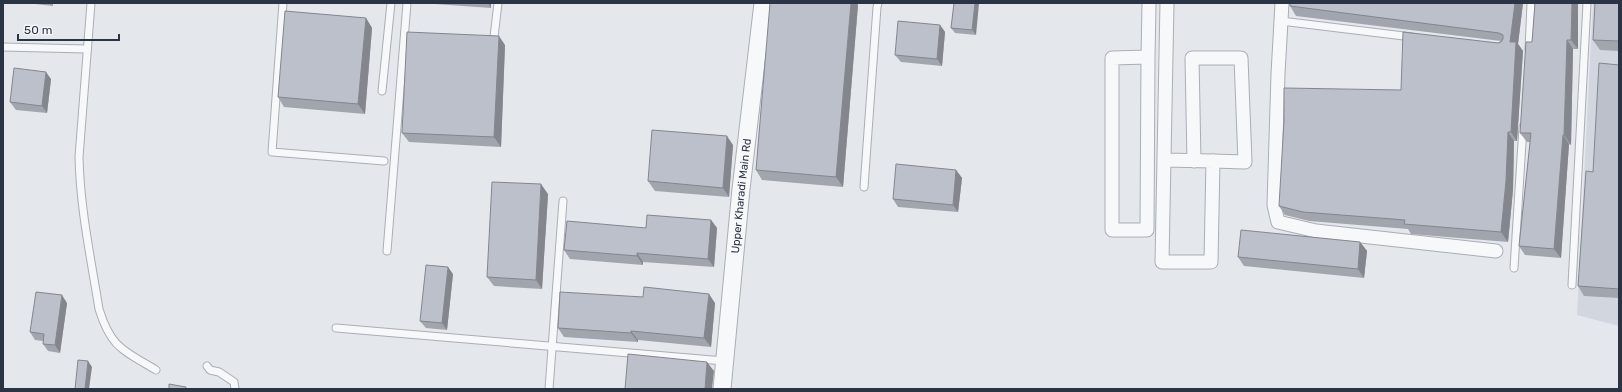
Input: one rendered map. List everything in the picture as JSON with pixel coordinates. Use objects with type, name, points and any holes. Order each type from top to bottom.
[{"type":"street","name":"Upper Kharadi Main Rd","points":[[722,389],[741,189],[763,3]]},
{"type":"street","points":[[1148,57],[1112,58],[1112,230],[1147,230],[1149,3]]},
{"type":"street","points":[[1167,3],[1162,262],[1211,262],[1213,161]]},
{"type":"street","points":[[1282,3],[1274,205],[1278,222],[1316,230],[1496,252]]},
{"type":"street","points":[[1165,160],[1194,161],[1245,162],[1240,58],[1192,58],[1194,161]]},
{"type":"lane","points":[[91,3],[79,157],[79,178],[81,200],[99,309],[105,326],[113,340],[122,350],[156,370]]},
{"type":"lane","points":[[283,3],[272,152],[384,161]]},
{"type":"lane","points":[[382,92],[391,3]]},
{"type":"lane","points":[[387,251],[407,3]]},
{"type":"lane","points":[[494,37],[498,3]]},
{"type":"lane","points":[[864,187],[878,3]]},
{"type":"lane","points":[[1528,55],[1531,3]]},
{"type":"lane","points":[[1572,285],[1587,3]]},
{"type":"lane","points":[[1281,21],[1420,38]]},
{"type":"lane","points":[[3,47],[87,49]]},
{"type":"lane","points":[[1514,268],[1524,118]]},
{"type":"lane","points":[[549,389],[563,201]]},
{"type":"lane","points":[[336,328],[724,361]]},
{"type":"lane","points":[[207,366],[210,370],[219,372],[234,382],[235,389]]},
{"type":"shaded area","points":[[1593,3],[1619,3],[1619,326],[1577,315]]},
{"type":"building","points":[[770,3],[851,3],[836,177],[756,170]]},
{"type":"building","points":[[954,3],[975,3],[972,30],[951,28]]},
{"type":"building","points":[[1290,3],[1515,3],[1510,42],[1516,42],[1511,132],[1508,132],[1506,181],[1501,232],[1404,224],[1405,220],[1303,212],[1279,206],[1284,121],[1284,88],[1401,90],[1403,32],[1498,43],[1503,39],[1503,35],[1499,33],[1290,6]]},
{"type":"building","points":[[1535,3],[1572,3],[1571,40],[1567,40],[1564,135],[1554,249],[1519,246],[1531,133],[1520,133],[1526,42],[1532,42]]},
{"type":"building","points":[[1595,3],[1619,3],[1619,41],[1593,40]]},
{"type":"building","points":[[285,11],[366,18],[358,104],[278,97]]},
{"type":"building","points":[[898,21],[940,25],[937,59],[895,55]]},
{"type":"building","points":[[407,32],[499,36],[494,137],[402,133]]},
{"type":"building","points":[[1599,63],[1619,65],[1619,289],[1578,286],[1586,171],[1593,172]]},
{"type":"building","points":[[14,68],[46,72],[42,106],[10,102]]},
{"type":"building","points":[[652,130],[727,136],[723,188],[648,181]]},
{"type":"building","points":[[896,164],[956,170],[953,205],[893,199]]},
{"type":"building","points":[[492,182],[541,184],[536,280],[487,277]]},
{"type":"building","points":[[647,215],[711,220],[708,259],[637,253],[637,256],[564,250],[567,221],[646,228]]},
{"type":"building","points":[[1241,230],[1360,242],[1358,269],[1238,257]]},
{"type":"building","points":[[426,265],[448,267],[442,323],[420,321]]},
{"type":"building","points":[[644,287],[709,294],[704,338],[631,331],[631,333],[558,328],[560,292],[643,297]]},
{"type":"building","points":[[36,292],[62,295],[55,345],[43,344],[44,334],[30,332]]},
{"type":"building","points":[[628,354],[707,362],[705,389],[625,389]]},
{"type":"building","points":[[78,360],[88,361],[85,389],[75,389]]},
{"type":"building","points":[[169,384],[186,387],[186,389],[169,389]]}]
